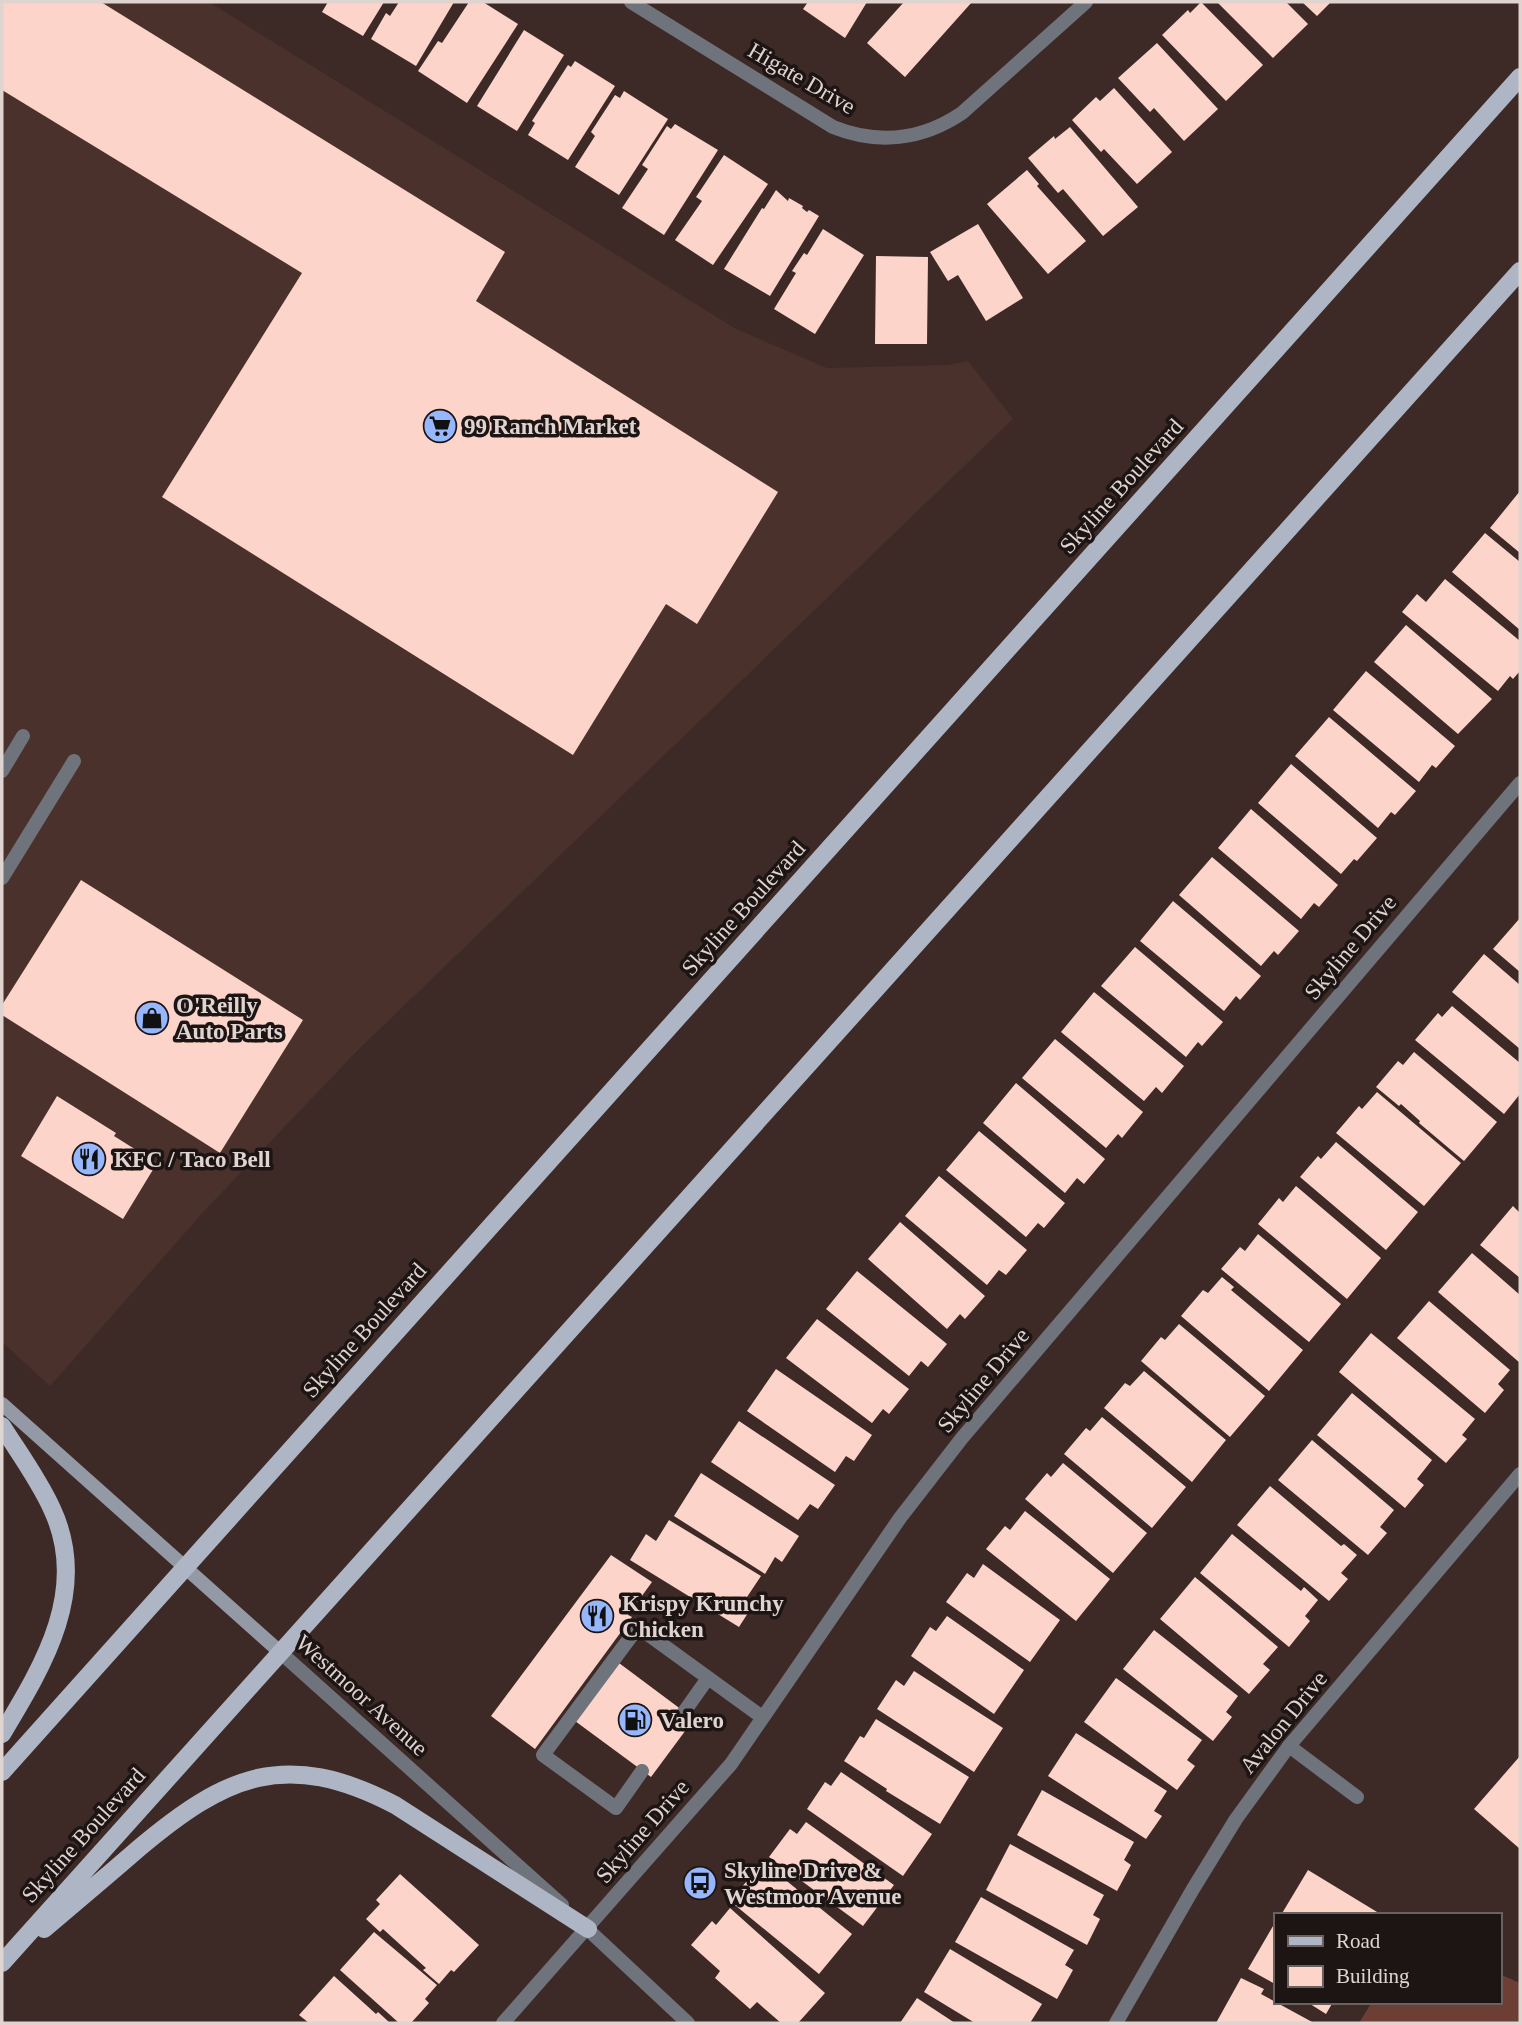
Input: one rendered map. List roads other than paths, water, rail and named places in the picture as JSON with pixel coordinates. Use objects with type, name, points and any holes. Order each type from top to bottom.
[{"type":"main road","name":"Skyline Boulevard","points":[[2,1772],[1520,77]]},
{"type":"main road","name":"Skyline Boulevard","points":[[2,1964],[1520,271]]},
{"type":"main road","points":[[2,1426],[52,1510],[64,1547],[65,1566],[62,1609],[50,1649],[2,1734]]},
{"type":"main road","points":[[2,1964],[186,1811],[242,1781],[262,1776],[325,1779],[372,1793],[395,1805],[587,1929]]},
{"type":"street","name":"Higate Drive","points":[[631,2],[833,127],[860,136],[886,138],[924,133],[962,113],[1086,2]]},
{"type":"street","points":[[2,771],[23,736]]},
{"type":"street","points":[[2,878],[74,761]]},
{"type":"street","name":"Skyline Drive","points":[[503,2023],[731,1763],[900,1518],[962,1438],[1520,783]]},
{"type":"street","name":"Westmoor Avenue","points":[[2,1404],[587,1929],[688,2023]]},
{"type":"street","name":"Avalon Drive","points":[[1116,2023],[1236,1819],[1289,1746],[1520,1474]]},
{"type":"street","points":[[642,1770],[616,1808],[543,1755],[638,1628],[762,1717]]},
{"type":"street","points":[[684,1712],[708,1678]]},
{"type":"street","points":[[1289,1746],[1357,1797]]},
{"type":"place","name":"99 Ranch Market","points":[[440,426]]},
{"type":"place","name":"O'Reilly Auto Parts","points":[[152,1018]]},
{"type":"place","name":"KFC / Taco Bell","points":[[89,1159]]},
{"type":"place","name":"Krispy Krunchy Chicken","points":[[597,1616]]},
{"type":"place","name":"Valero","points":[[635,1720]]},
{"type":"place","name":"Skyline Drive & Westmoor Avenue","points":[[700,1883]]}]
